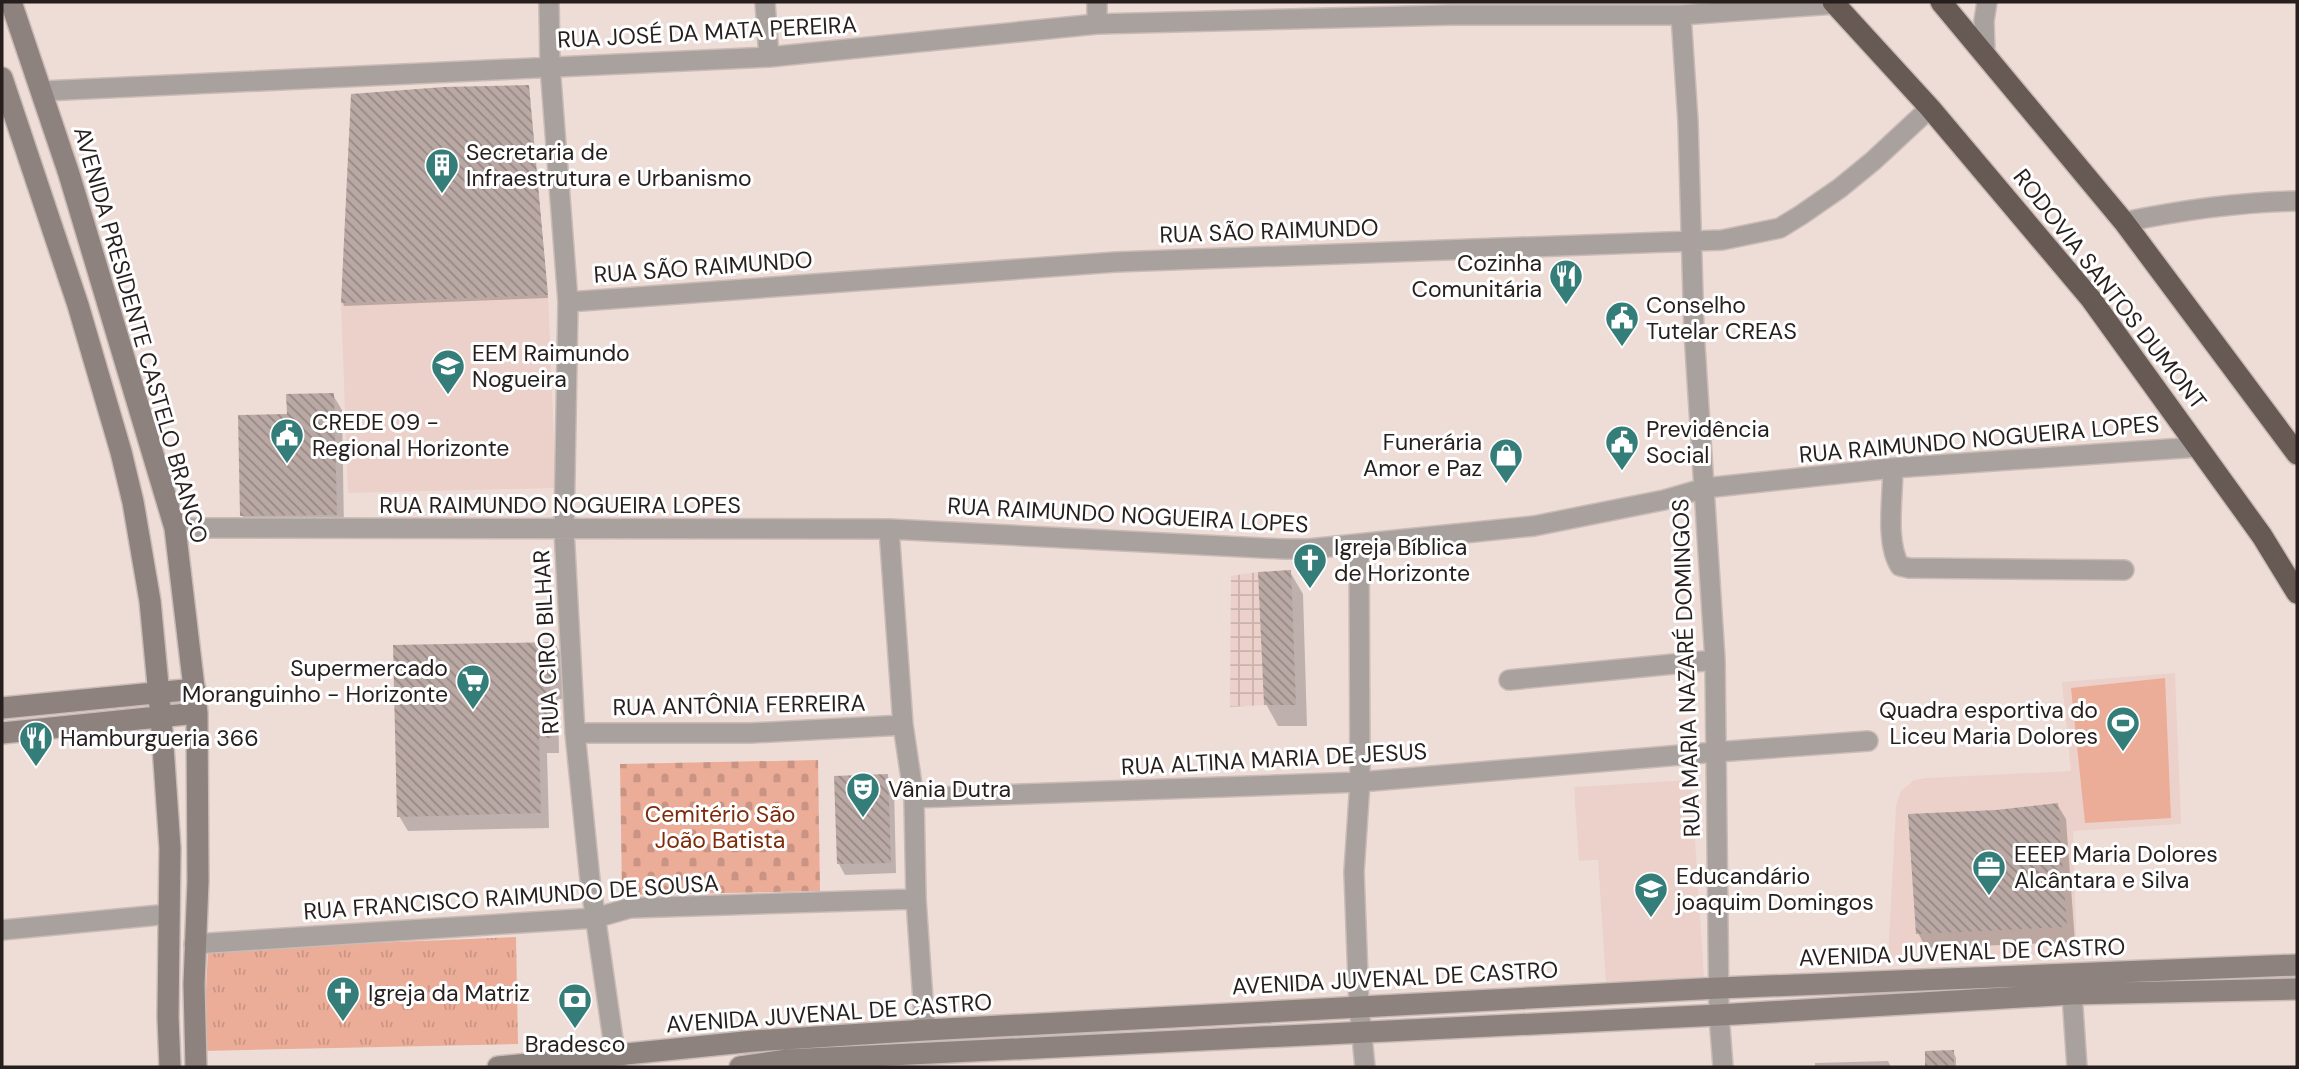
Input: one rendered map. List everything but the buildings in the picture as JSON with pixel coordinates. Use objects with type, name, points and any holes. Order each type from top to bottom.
[{"type":"highway","points":[[1941,2],[2124,222],[2289,432],[2297,454]]},
{"type":"highway","name":"RODOVIA SANTOS DUMONT","points":[[1834,3],[1930,108],[2091,299],[2262,536],[2297,593]]},
{"type":"street","name":"AVENIDA PRESIDENTE CASTELO BRANCO","points":[[11,2],[69,174],[175,528],[197,713],[198,881],[194,944],[196,1067]]},
{"type":"street","name":"RUA CIRO BILHAR","points":[[549,2],[550,66],[568,302],[564,530],[575,733],[595,918],[608,992],[616,1062]]},
{"type":"street","points":[[765,2],[769,57]]},
{"type":"street","points":[[1097,2],[1097,24]]},
{"type":"street","points":[[1985,52],[1984,21],[1987,2]]},
{"type":"street","name":"RUA JOSÉ DA MATA PEREIRA","points":[[43,92],[769,57],[1097,24],[1451,9],[1681,15],[1834,3]]},
{"type":"street","name":"RUA MARIA NAZARÉ DOMINGOS","points":[[1681,15],[1693,241],[1694,331],[1715,660],[1719,1015],[1723,1067]]},
{"type":"street","points":[[2,78],[78,305],[121,452],[150,601],[162,717],[170,848],[170,1067]]},
{"type":"street","name":"RUA SÃO RAIMUNDO","points":[[568,302],[1116,261],[1722,240],[1780,228],[1840,188],[1930,108]]},
{"type":"street","points":[[37,185],[69,174]]},
{"type":"street","points":[[2124,222],[2248,202],[2297,201]]},
{"type":"street","name":"RUA RAIMUNDO NOGUEIRA LOPES","points":[[175,528],[889,529],[1284,550],[1359,545],[1534,526],[1664,500],[1705,488],[1893,468],[2198,447]]},
{"type":"street","points":[[1893,468],[1892,541],[1900,566],[2124,570]]},
{"type":"street","points":[[889,529],[903,725],[914,798],[916,899],[925,1030]]},
{"type":"street","points":[[1359,545],[1360,782],[1354,872],[1359,1006],[1365,1067]]},
{"type":"street","points":[[1509,680],[1715,660]]},
{"type":"street","points":[[2,708],[195,690]]},
{"type":"street","points":[[2,733],[197,713]]},
{"type":"street","name":"RUA ANTÔNIA FERREIRA","points":[[575,733],[751,733],[903,725]]},
{"type":"street","name":"RUA ALTINA MARIA DE JESUS","points":[[914,798],[1360,782],[1716,751],[1868,741]]},
{"type":"street","name":"RUA FRANCISCO RAIMUNDO DE SOUSA","points":[[194,944],[595,918],[630,908],[916,899]]},
{"type":"street","points":[[2,930],[170,914]]},
{"type":"street","name":"AVENIDA JUVENAL DE CASTRO","points":[[498,1067],[616,1062],[754,1041],[925,1030],[1719,988],[2297,965]]},
{"type":"street","name":"AVENIDA JUVENAL DE CASTRO","points":[[740,1067],[787,1060],[1719,1015],[2072,994],[2297,989]]},
{"type":"street","points":[[2072,994],[2077,1067]]},
{"type":"shaded area","name":"EEM Raimundo Nogueira","points":[[548,295],[556,488],[348,493],[341,303]]},
{"type":"shaded area","points":[[1258,572],[1264,705],[1230,707],[1231,576]]},
{"type":"shaded area","points":[[2175,673],[2181,824],[2073,831],[2077,954],[1888,958],[1896,806],[1901,791],[1914,780],[1926,778],[2071,771],[2062,682]]},
{"type":"shaded area","name":"Educandário joaquim Domingos","points":[[1691,780],[1704,977],[1606,984],[1598,860],[1579,861],[1574,787]]},
{"type":"green space","name":"Quadra esportiva do Liceu Maria Dolores","points":[[2165,678],[2171,818],[2085,823],[2071,688]]},
{"type":"green space","name":"Cemitério São João Batista","points":[[818,760],[820,891],[622,895],[620,764]]},
{"type":"green space","points":[[516,937],[518,1044],[203,1051],[208,950]]},
{"type":"place","name":"Secretaria de Infraestrutura e Urbanismo","points":[[442,195]]},
{"type":"place","name":"Cozinha Comunitária","points":[[1566,306]]},
{"type":"place","name":"Conselho Tutelar CREAS","points":[[1622,348]]},
{"type":"place","name":"EEM Raimundo Nogueira","points":[[448,396]]},
{"type":"place","name":"CREDE 09 - Regional Horizonte","points":[[287,465]]},
{"type":"place","name":"Previdência Social","points":[[1622,472]]},
{"type":"place","name":"Funerária Amor e Paz","points":[[1506,485]]},
{"type":"place","name":"Igreja Bíblica de Horizonte","points":[[1310,590]]},
{"type":"place","name":"Supermercado Moranguinho - Horizonte","points":[[473,711]]},
{"type":"place","name":"Quadra esportiva do Liceu Maria Dolores","points":[[2123,753]]},
{"type":"place","name":"Hamburgueria 366","points":[[36,768]]},
{"type":"place","name":"Vânia Dutra","points":[[863,819]]},
{"type":"place","name":"EEEP Maria Dolores Alcântara e Silva","points":[[1989,897]]},
{"type":"place","name":"Educandário joaquim Domingos","points":[[1651,919]]},
{"type":"place","name":"Igreja da Matriz","points":[[343,1023]]},
{"type":"place","name":"Bradesco","points":[[575,1030]]}]
